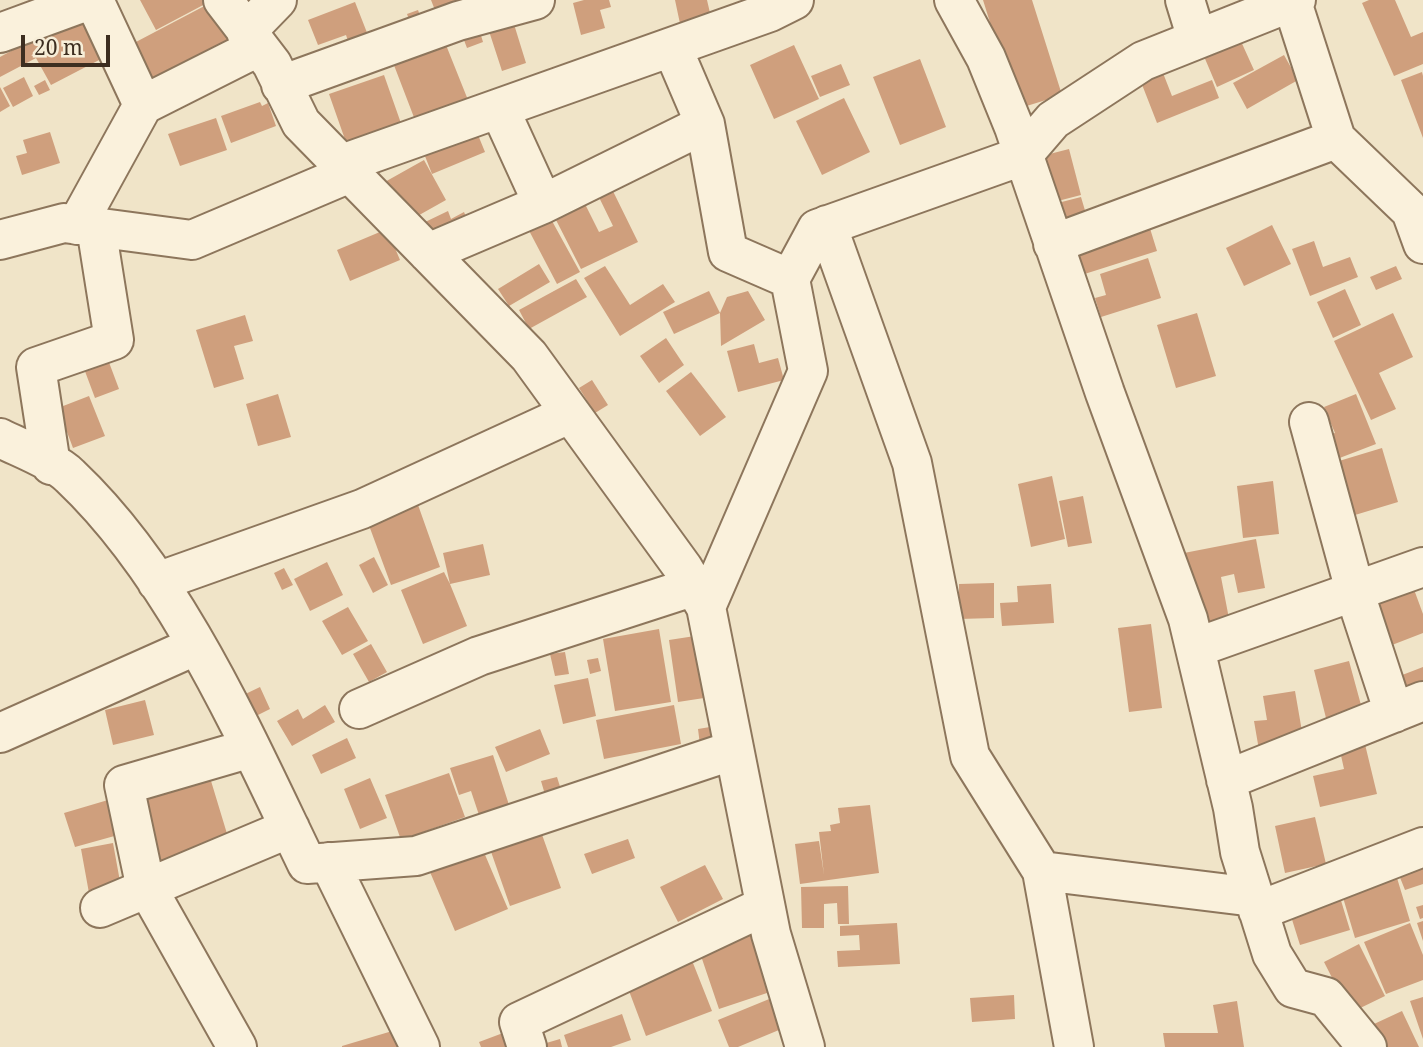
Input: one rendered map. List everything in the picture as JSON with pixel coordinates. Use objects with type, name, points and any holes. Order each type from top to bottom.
[{"type":"street","points":[[0,33],[92,0],[143,105]]},
{"type":"street","points":[[223,0],[272,64],[301,122],[528,356],[683,568],[699,597],[734,750],[765,906],[805,1047]]},
{"type":"street","points":[[51,465],[36,368],[114,340],[86,226],[143,105],[252,40],[277,0]]},
{"type":"street","points":[[281,85],[458,20],[535,0]]},
{"type":"street","points":[[0,240],[65,223],[192,240],[346,169],[770,12],[794,0]]},
{"type":"street","points":[[954,0],[986,58],[1188,619],[1240,852],[1272,954],[1293,989],[1326,997],[1367,1047]]},
{"type":"street","points":[[1185,0],[1197,39]]},
{"type":"street","points":[[359,709],[479,656],[699,597],[808,371],[790,279],[817,229],[1022,156],[1053,120],[1143,61],[1294,1],[1336,139],[1410,211],[1423,244]]},
{"type":"street","points":[[672,47],[705,124],[727,252],[790,279]]},
{"type":"street","points":[[500,110],[543,204]]},
{"type":"street","points":[[428,253],[543,204],[705,124]]},
{"type":"street","points":[[1054,244],[1336,139]]},
{"type":"street","points":[[827,225],[912,463],[970,757],[1042,872],[1074,1047]]},
{"type":"street","points":[[157,582],[362,509],[569,414]]},
{"type":"street","points":[[1226,780],[1409,707],[1355,591],[1309,422]]},
{"type":"street","points":[[0,438],[68,474],[142,556],[251,748],[307,863],[416,856],[734,750]]},
{"type":"street","points":[[1195,648],[1423,567]]},
{"type":"street","points":[[0,733],[195,646]]},
{"type":"street","points":[[237,1047],[147,888],[124,785],[251,748]]},
{"type":"street","points":[[100,908],[290,828]]},
{"type":"street","points":[[1042,872],[1256,904],[1423,847]]},
{"type":"street","points":[[330,862],[420,1047]]},
{"type":"street","points":[[527,1047],[519,1022],[765,906]]},
{"type":"building","points":[[140,0],[206,0],[207,3],[156,30]]},
{"type":"building","points":[[431,0],[465,0],[440,23]]},
{"type":"building","points":[[609,0],[611,7],[600,10],[605,28],[581,35],[573,3]]},
{"type":"building","points":[[675,0],[707,0],[713,26],[682,33]]},
{"type":"building","points":[[983,0],[1032,0],[1062,95],[1017,109]]},
{"type":"building","points":[[1369,0],[1395,0],[1411,37],[1423,32],[1423,64],[1394,76],[1362,3]]},
{"type":"building","points":[[212,2],[233,42],[155,83],[134,43]]},
{"type":"building","points":[[355,2],[373,48],[353,56],[346,35],[318,45],[308,20]]},
{"type":"building","points":[[418,10],[424,27],[413,31],[407,14]]},
{"type":"building","points":[[79,14],[103,58],[51,85],[36,58],[0,77],[0,57]]},
{"type":"building","points":[[513,21],[526,63],[502,71],[488,28]]},
{"type":"building","points":[[479,29],[483,42],[467,48],[462,35]]},
{"type":"building","points":[[1239,37],[1254,70],[1217,87],[1203,54]]},
{"type":"building","points":[[444,40],[468,100],[415,120],[392,60]]},
{"type":"building","points":[[794,45],[819,99],[774,119],[750,65]]},
{"type":"building","points":[[1284,55],[1298,80],[1247,109],[1233,83]]},
{"type":"building","points":[[920,59],[946,127],[900,145],[873,77]]},
{"type":"building","points":[[841,64],[850,85],[820,97],[811,76]]},
{"type":"building","points":[[1422,72],[1423,76],[1423,138],[1401,80]]},
{"type":"building","points":[[1163,73],[1172,96],[1212,80],[1219,98],[1157,123],[1141,82]]},
{"type":"building","points":[[384,75],[403,129],[348,148],[329,94]]},
{"type":"building","points":[[24,77],[33,96],[13,107],[3,88]]},
{"type":"building","points":[[45,80],[50,90],[39,95],[34,86]]},
{"type":"building","points":[[0,87],[10,106],[0,112]]},
{"type":"building","points":[[844,98],[870,152],[822,175],[796,121]]},
{"type":"building","points":[[260,102],[262,106],[268,103],[276,126],[231,143],[221,116]]},
{"type":"building","points":[[216,118],[227,150],[180,166],[168,134]]},
{"type":"building","points":[[476,130],[485,152],[432,174],[423,151]]},
{"type":"building","points":[[50,132],[60,163],[22,175],[16,156],[27,153],[23,140]]},
{"type":"building","points":[[1069,149],[1081,195],[1050,203],[1038,157]]},
{"type":"building","points":[[424,160],[446,200],[405,223],[383,183]]},
{"type":"building","points":[[608,181],[638,242],[581,269],[555,218],[585,204],[599,232],[613,226],[594,187]]},
{"type":"building","points":[[1081,197],[1089,224],[1058,233],[1050,205]]},
{"type":"building","points":[[546,210],[580,272],[557,284],[524,221]]},
{"type":"building","points":[[448,211],[451,219],[464,212],[469,224],[430,242],[421,224]]},
{"type":"building","points":[[1148,222],[1157,251],[1072,278],[1063,249]]},
{"type":"building","points":[[1272,225],[1291,264],[1244,286],[1226,248]]},
{"type":"building","points":[[387,229],[400,260],[350,281],[337,250]]},
{"type":"building","points":[[1314,241],[1323,267],[1350,257],[1358,277],[1310,296],[1292,249]]},
{"type":"building","points":[[1148,258],[1161,298],[1101,317],[1095,298],[1106,295],[1100,274]]},
{"type":"building","points":[[539,264],[550,282],[509,306],[498,289]]},
{"type":"building","points":[[605,266],[630,305],[663,284],[675,302],[620,336],[584,278]]},
{"type":"building","points":[[1396,266],[1402,279],[1376,290],[1370,277]]},
{"type":"building","points":[[576,279],[587,297],[529,329],[519,310]]},
{"type":"building","points":[[1345,289],[1361,325],[1333,338],[1317,302]]},
{"type":"building","points":[[709,291],[720,313],[674,334],[663,312]]},
{"type":"building","points":[[748,291],[765,320],[721,346],[720,313],[727,297]]},
{"type":"building","points":[[1197,313],[1216,376],[1176,388],[1157,325]]},
{"type":"building","points":[[1393,313],[1413,357],[1379,373],[1396,409],[1371,420],[1334,341]]},
{"type":"building","points":[[245,315],[253,341],[234,346],[244,379],[214,388],[196,330]]},
{"type":"building","points":[[666,338],[684,365],[659,383],[640,356]]},
{"type":"building","points":[[754,344],[759,363],[778,358],[784,380],[738,392],[727,351]]},
{"type":"building","points":[[107,357],[119,389],[95,398],[83,366]]},
{"type":"building","points":[[691,372],[726,417],[700,436],[666,391]]},
{"type":"building","points":[[592,380],[608,405],[595,413],[579,388]]},
{"type":"building","points":[[278,394],[291,437],[258,446],[246,404]]},
{"type":"building","points":[[1356,394],[1376,444],[1337,459],[1328,435],[1335,433],[1324,407]]},
{"type":"building","points":[[89,396],[105,436],[73,448],[58,408]]},
{"type":"building","points":[[1382,448],[1398,502],[1355,515],[1339,461]]},
{"type":"building","points":[[1052,476],[1065,539],[1031,547],[1018,484]]},
{"type":"building","points":[[1273,481],[1279,534],[1243,538],[1237,486]]},
{"type":"building","points":[[1083,496],[1092,543],[1068,547],[1059,501]]},
{"type":"building","points":[[417,502],[440,567],[391,585],[367,520]]},
{"type":"building","points":[[1256,539],[1265,588],[1238,593],[1234,574],[1221,577],[1231,629],[1199,635],[1184,553]]},
{"type":"building","points":[[483,544],[490,575],[450,584],[443,553]]},
{"type":"building","points":[[374,557],[388,585],[373,593],[359,565]]},
{"type":"building","points":[[327,562],[343,595],[310,611],[294,579]]},
{"type":"building","points":[[284,568],[293,585],[282,590],[274,573]]},
{"type":"building","points":[[444,572],[467,626],[423,644],[401,590]]},
{"type":"building","points":[[994,583],[994,618],[959,619],[959,584]]},
{"type":"building","points":[[1051,584],[1054,623],[1002,626],[1000,603],[1018,602],[1017,586]]},
{"type":"building","points":[[1412,584],[1423,614],[1423,633],[1392,645],[1374,597]]},
{"type":"building","points":[[348,607],[368,641],[342,655],[322,621]]},
{"type":"building","points":[[1151,624],[1162,708],[1129,712],[1118,628]]},
{"type":"building","points":[[659,629],[671,702],[615,711],[603,639]]},
{"type":"building","points":[[695,636],[704,698],[678,702],[669,640]]},
{"type":"building","points":[[371,644],[387,672],[369,682],[353,654]]},
{"type":"building","points":[[565,652],[569,674],[555,676],[550,654]]},
{"type":"building","points":[[598,658],[601,671],[590,674],[587,660]]},
{"type":"building","points":[[1349,661],[1364,716],[1328,726],[1314,670]]},
{"type":"building","points":[[1423,667],[1423,690],[1405,697],[1397,677]]},
{"type":"building","points":[[588,678],[596,716],[563,724],[554,685]]},
{"type":"building","points":[[260,687],[270,709],[246,721],[235,699]]},
{"type":"building","points":[[1295,691],[1304,743],[1259,750],[1254,721],[1267,720],[1263,696]]},
{"type":"building","points":[[145,700],[154,735],[113,745],[105,710]]},
{"type":"building","points":[[325,705],[335,722],[292,746],[277,721],[298,709],[303,719]]},
{"type":"building","points":[[674,705],[681,744],[604,759],[596,720]]},
{"type":"building","points":[[716,726],[718,742],[700,745],[698,729]]},
{"type":"building","points":[[540,729],[550,754],[506,772],[495,747]]},
{"type":"building","points":[[1363,736],[1377,794],[1320,807],[1313,776],[1344,769],[1338,742]]},
{"type":"building","points":[[347,738],[356,758],[321,774],[312,755]]},
{"type":"building","points":[[493,755],[509,805],[479,815],[471,791],[459,795],[450,768]]},
{"type":"building","points":[[208,771],[228,837],[153,871],[129,795]]},
{"type":"building","points":[[449,773],[465,817],[401,840],[385,795]]},
{"type":"building","points":[[557,777],[562,793],[546,798],[541,781]]},
{"type":"building","points":[[370,778],[387,818],[360,829],[344,789]]},
{"type":"building","points":[[108,800],[118,835],[75,847],[64,813]]},
{"type":"building","points":[[870,805],[879,873],[800,884],[795,844],[819,841],[824,875],[819,832],[831,831],[830,825],[840,823],[838,808]]},
{"type":"building","points":[[1315,817],[1326,864],[1285,873],[1275,826]]},
{"type":"building","points":[[540,829],[561,888],[510,906],[489,846]]},
{"type":"building","points":[[628,839],[635,858],[592,874],[584,854]]},
{"type":"building","points":[[113,843],[121,887],[89,893],[81,849]]},
{"type":"building","points":[[483,850],[508,909],[455,931],[430,872]]},
{"type":"building","points":[[1423,860],[1423,884],[1405,890],[1397,870]]},
{"type":"building","points":[[705,865],[723,899],[678,922],[660,887]]},
{"type":"building","points":[[1394,868],[1410,921],[1355,938],[1339,884]]},
{"type":"building","points":[[848,886],[849,924],[838,924],[837,903],[824,904],[824,928],[802,928],[801,887]]},
{"type":"building","points":[[1339,894],[1350,930],[1300,945],[1289,910]]},
{"type":"building","points":[[1423,905],[1423,918],[1420,919],[1416,907]]},
{"type":"building","points":[[1423,921],[1423,941],[1417,923]]},
{"type":"building","points":[[897,923],[900,964],[838,967],[837,951],[860,950],[859,935],[840,936],[840,926]]},
{"type":"building","points":[[1410,923],[1423,955],[1423,980],[1386,994],[1364,942]]},
{"type":"building","points":[[752,931],[773,991],[719,1009],[699,950]]},
{"type":"building","points":[[1359,944],[1385,996],[1350,1013],[1324,962]]},
{"type":"building","points":[[691,958],[712,1011],[646,1036],[626,983]]},
{"type":"building","points":[[779,995],[791,1025],[738,1047],[729,1047],[718,1020]]},
{"type":"building","points":[[1014,995],[1015,1019],[972,1022],[970,998]]},
{"type":"building","points":[[1423,997],[1423,1039],[1410,1001]]},
{"type":"building","points":[[1237,1001],[1244,1047],[1165,1047],[1163,1033],[1218,1033],[1213,1005]]},
{"type":"building","points":[[1402,1011],[1419,1047],[1385,1047],[1374,1024]]},
{"type":"building","points":[[622,1014],[631,1040],[611,1047],[568,1047],[564,1035]]},
{"type":"building","points":[[399,1029],[405,1047],[342,1047],[342,1046]]},
{"type":"building","points":[[503,1033],[509,1047],[481,1047],[479,1042]]},
{"type":"building","points":[[560,1039],[562,1047],[536,1047],[536,1046]]}]
